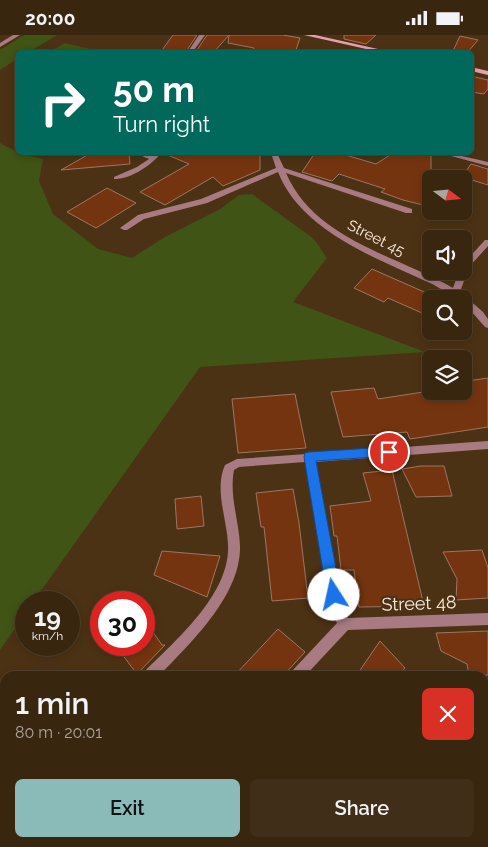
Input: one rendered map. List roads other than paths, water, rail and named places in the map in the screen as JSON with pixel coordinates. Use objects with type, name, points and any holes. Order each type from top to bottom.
[{"type":"street","points":[[0,45],[17,35]]},
{"type":"street","points":[[191,50],[202,35]]},
{"type":"street","points":[[307,35],[380,50]]},
{"type":"street","points":[[474,70],[488,73]]},
{"type":"street","name":"Street 45","points":[[275,155],[279,169],[299,201],[310,213],[335,233],[407,270],[452,290]]},
{"type":"street","points":[[452,155],[488,163]]},
{"type":"street","points":[[116,178],[139,169],[156,156]]},
{"type":"street","points":[[124,228],[141,217],[204,201],[279,169],[409,211]]},
{"type":"street","points":[[472,261],[488,242]]},
{"type":"street","name":"Street 45","points":[[472,305],[478,310],[488,325]]},
{"type":"street","points":[[155,671],[187,637],[217,599],[229,579],[234,555],[226,481],[229,468],[237,463],[488,445]]},
{"type":"street","points":[[302,671],[345,624],[337,613],[309,457]]},
{"type":"street","name":"Street 48","points":[[345,624],[488,619]]}]
